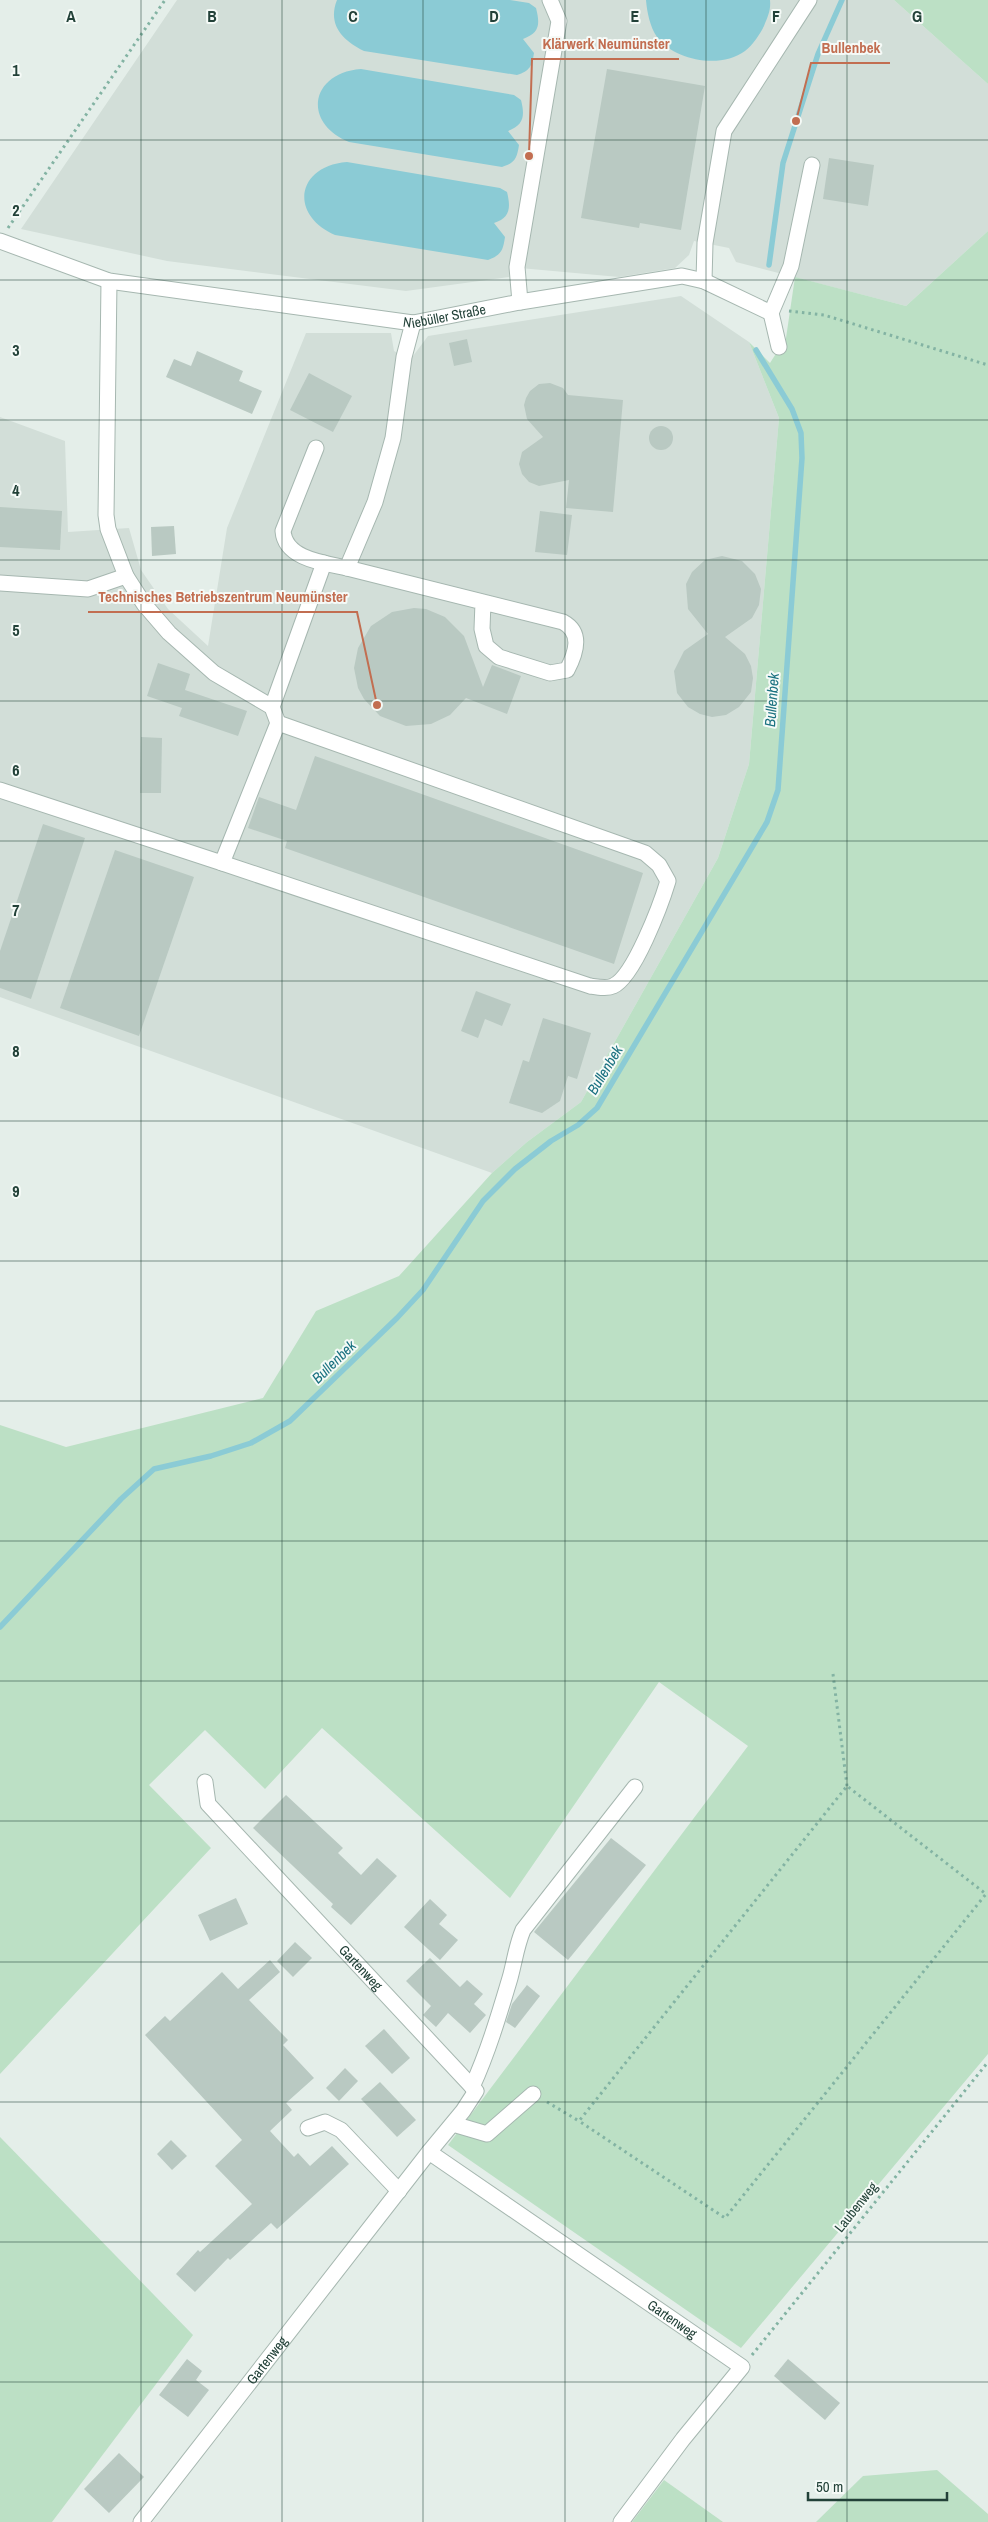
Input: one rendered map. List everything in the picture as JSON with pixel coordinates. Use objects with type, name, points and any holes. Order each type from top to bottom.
[{"type":"street","points":[[520,302],[517,267],[559,22],[550,0]]},
{"type":"street","points":[[704,282],[705,243],[724,131],[809,0]]},
{"type":"street","points":[[779,347],[771,313],[790,266],[812,164]]},
{"type":"street","name":"Niebüller Straße","points":[[3,236],[109,282],[413,323],[520,302],[682,276],[704,282],[771,313]]},
{"type":"street","points":[[109,282],[106,497],[108,529],[126,576],[144,604],[176,638],[214,673],[272,707],[278,723],[222,863]]},
{"type":"street","points":[[347,568],[374,502],[393,438],[404,357],[413,323]]},
{"type":"street","points":[[316,448],[284,531],[284,542],[293,552],[324,563],[347,568],[483,602],[563,622],[571,626],[577,641],[575,656],[566,670],[550,673],[499,657],[486,646],[482,629],[483,602]]},
{"type":"street","points":[[272,707],[324,563]]},
{"type":"street","points":[[0,583],[88,589],[126,576]]},
{"type":"street","points":[[0,790],[590,986],[612,987],[626,977],[659,908],[668,881],[659,865],[645,853],[278,723]]},
{"type":"street","name":"Gartenweg","points":[[141,2522],[429,2152],[453,2124],[476,2091],[208,1804],[205,1782]]},
{"type":"street","points":[[472,2087],[486,2055],[511,1974],[515,1950],[523,1930],[635,1787]]},
{"type":"street","points":[[453,2124],[487,2134],[533,2094]]},
{"type":"street","points":[[308,2128],[325,2122],[341,2130],[399,2191]]},
{"type":"street","name":"Gartenweg","points":[[429,2152],[742,2367]]},
{"type":"street","points":[[621,2522],[683,2439],[742,2367]]},
{"type":"path","points":[[3,236],[166,0]]},
{"type":"path","points":[[771,313],[787,311],[824,315],[988,365]]},
{"type":"path","points":[[533,2094],[579,2121],[725,2218],[986,1894],[847,1786],[833,1674]]},
{"type":"path","points":[[579,2121],[847,1786]]},
{"type":"path","name":"Laubenweg","points":[[742,2367],[988,2062]]},
{"type":"shaded area","points":[[177,0],[894,0],[988,84],[988,231],[906,306],[736,262],[729,248],[694,241],[689,255],[675,268],[619,277],[509,267],[509,277],[406,291],[167,261],[21,229]]},
{"type":"shaded area","points":[[681,296],[749,342],[779,418],[749,764],[718,858],[581,1102],[527,1142],[492,1173],[0,997],[0,417],[65,441],[68,532],[129,528],[141,570],[168,609],[208,646],[227,528],[306,333],[391,333],[394,351],[410,360],[428,336]]},
{"type":"green space","points":[[894,0],[988,0],[988,84]]},
{"type":"green space","points":[[988,231],[988,2054],[741,2348],[448,2145],[748,1746],[659,1682],[510,1898],[322,1728],[265,1789],[205,1730],[149,1785],[211,1848],[0,2074],[0,1425],[66,1447],[263,1398],[316,1311],[399,1276],[492,1173],[527,1142],[581,1102],[718,858],[749,764],[779,418],[749,342],[770,363],[786,338],[795,277],[906,306]]},
{"type":"green space","points":[[0,2137],[193,2335],[52,2522],[0,2522]]},
{"type":"green space","points":[[937,2470],[988,2514],[988,2522],[816,2522],[863,2476]]},
{"type":"green space","points":[[664,2480],[723,2522],[632,2522]]},
{"type":"water","points":[[337,0],[510,0],[529,3],[536,8],[538,19],[536,31],[523,39],[534,53],[532,61],[528,70],[517,75],[364,51],[356,47],[339,31],[334,17]]},
{"type":"water","points":[[646,0],[770,0],[770,4],[764,26],[748,49],[735,57],[711,61],[686,57],[665,45],[652,29]]},
{"type":"water","points":[[361,69],[514,95],[521,100],[523,111],[520,123],[508,131],[519,145],[515,159],[510,164],[502,167],[349,142],[334,134],[324,123],[319,112],[318,100],[322,89],[331,79],[344,73]]},
{"type":"water","points":[[347,162],[500,188],[507,192],[508,212],[503,218],[494,223],[505,237],[501,252],[488,260],[335,235],[320,226],[310,216],[305,204],[305,192],[309,182],[317,172],[330,165]]},
{"type":"building","points":[[607,69],[705,86],[681,230],[640,223],[639,228],[581,218]]},
{"type":"building","points":[[829,158],[874,165],[868,206],[823,199]]},
{"type":"building","points":[[467,339],[472,362],[454,366],[449,343]]},
{"type":"building","points":[[197,351],[243,371],[239,381],[262,391],[252,414],[166,377],[174,359],[191,366]]},
{"type":"building","points":[[309,373],[352,396],[333,432],[290,410]]},
{"type":"building","points":[[550,383],[563,388],[568,395],[623,400],[613,512],[566,508],[569,480],[539,486],[529,482],[522,474],[519,464],[522,452],[543,437],[527,419],[524,405],[526,398],[530,391],[539,384]]},
{"type":"building","points":[[661,426],[670,429],[673,438],[670,447],[661,450],[652,447],[649,438],[652,429]]},
{"type":"building","points":[[0,507],[62,511],[60,550],[0,547]]},
{"type":"building","points":[[540,511],[572,515],[567,555],[535,552]]},
{"type":"building","points":[[174,526],[176,554],[152,556],[151,527]]},
{"type":"building","points":[[722,556],[742,561],[755,574],[761,589],[759,605],[752,618],[725,637],[745,654],[751,666],[753,678],[751,692],[739,707],[726,715],[712,717],[700,714],[688,707],[677,693],[674,671],[684,651],[708,634],[688,609],[686,584],[692,572],[705,560]]},
{"type":"building","points":[[414,608],[426,609],[445,617],[464,636],[483,687],[492,665],[521,676],[507,714],[466,698],[450,715],[431,724],[406,726],[380,716],[364,699],[358,688],[354,668],[358,648],[371,626],[392,612]]},
{"type":"building","points":[[158,663],[190,674],[185,690],[247,711],[238,736],[179,716],[182,708],[147,696]]},
{"type":"building","points":[[141,737],[162,738],[161,793],[140,793]]},
{"type":"building","points":[[315,756],[643,873],[614,964],[285,848],[287,841],[248,828],[259,797],[296,810]]},
{"type":"building","points":[[43,824],[85,838],[31,999],[0,988],[0,951]]},
{"type":"building","points":[[115,850],[194,877],[139,1036],[60,1008]]},
{"type":"building","points":[[476,991],[511,1004],[502,1026],[485,1019],[478,1038],[461,1031]]},
{"type":"building","points":[[543,1018],[591,1033],[577,1079],[568,1076],[560,1101],[542,1113],[509,1103],[523,1060],[529,1062]]},
{"type":"building","points":[[286,1795],[343,1848],[338,1853],[361,1875],[377,1858],[397,1876],[351,1925],[331,1907],[333,1904],[253,1828]]},
{"type":"building","points":[[611,1838],[646,1865],[568,1960],[534,1932]]},
{"type":"building","points":[[236,1898],[248,1924],[210,1941],[198,1915]]},
{"type":"building","points":[[430,1899],[447,1915],[439,1924],[458,1940],[440,1960],[404,1927]]},
{"type":"building","points":[[295,1942],[312,1958],[293,1977],[277,1961]]},
{"type":"building","points":[[430,1958],[460,1987],[467,1980],[483,1994],[474,2004],[486,2015],[470,2033],[448,2013],[436,2027],[423,2015],[431,2006],[406,1981]]},
{"type":"building","points":[[270,1960],[280,1972],[249,2000],[288,2040],[283,2045],[314,2078],[286,2103],[292,2110],[270,2131],[294,2157],[298,2153],[310,2166],[332,2146],[349,2164],[277,2229],[271,2223],[230,2260],[228,2258],[195,2292],[176,2274],[198,2250],[200,2252],[252,2204],[215,2166],[242,2140],[145,2035],[165,2016],[170,2021],[222,1972],[238,1989]]},
{"type":"building","points":[[527,1985],[540,1996],[515,2028],[506,2022],[512,2004]]},
{"type":"building","points":[[384,2029],[410,2058],[392,2074],[365,2046]]},
{"type":"building","points":[[345,2068],[358,2081],[339,2101],[326,2088]]},
{"type":"building","points":[[380,2082],[416,2120],[397,2137],[361,2099]]},
{"type":"building","points":[[171,2140],[187,2156],[172,2170],[157,2154]]},
{"type":"building","points":[[187,2359],[202,2371],[196,2380],[209,2390],[188,2417],[159,2395]]},
{"type":"building","points":[[788,2359],[840,2403],[825,2420],[774,2376]]},
{"type":"building","points":[[119,2453],[144,2477],[109,2513],[84,2489]]},
{"type":"waterway","name":"Bullenbek","points":[[769,265],[783,163],[818,54],[842,0]]},
{"type":"waterway","name":"Bullenbek","points":[[0,1627],[121,1499],[154,1469],[211,1456],[251,1443],[290,1421],[397,1318],[423,1290],[483,1201],[515,1169],[551,1141],[578,1125],[597,1108],[767,822],[778,790],[802,458],[801,433],[792,409],[756,350]]},
{"type":"place","name":"Bullenbek","points":[[796,121]]},
{"type":"place","name":"Klärwerk Neumünster","points":[[529,156]]},
{"type":"place","name":"Technisches Betriebszentrum Neumünster","points":[[377,705]]}]
